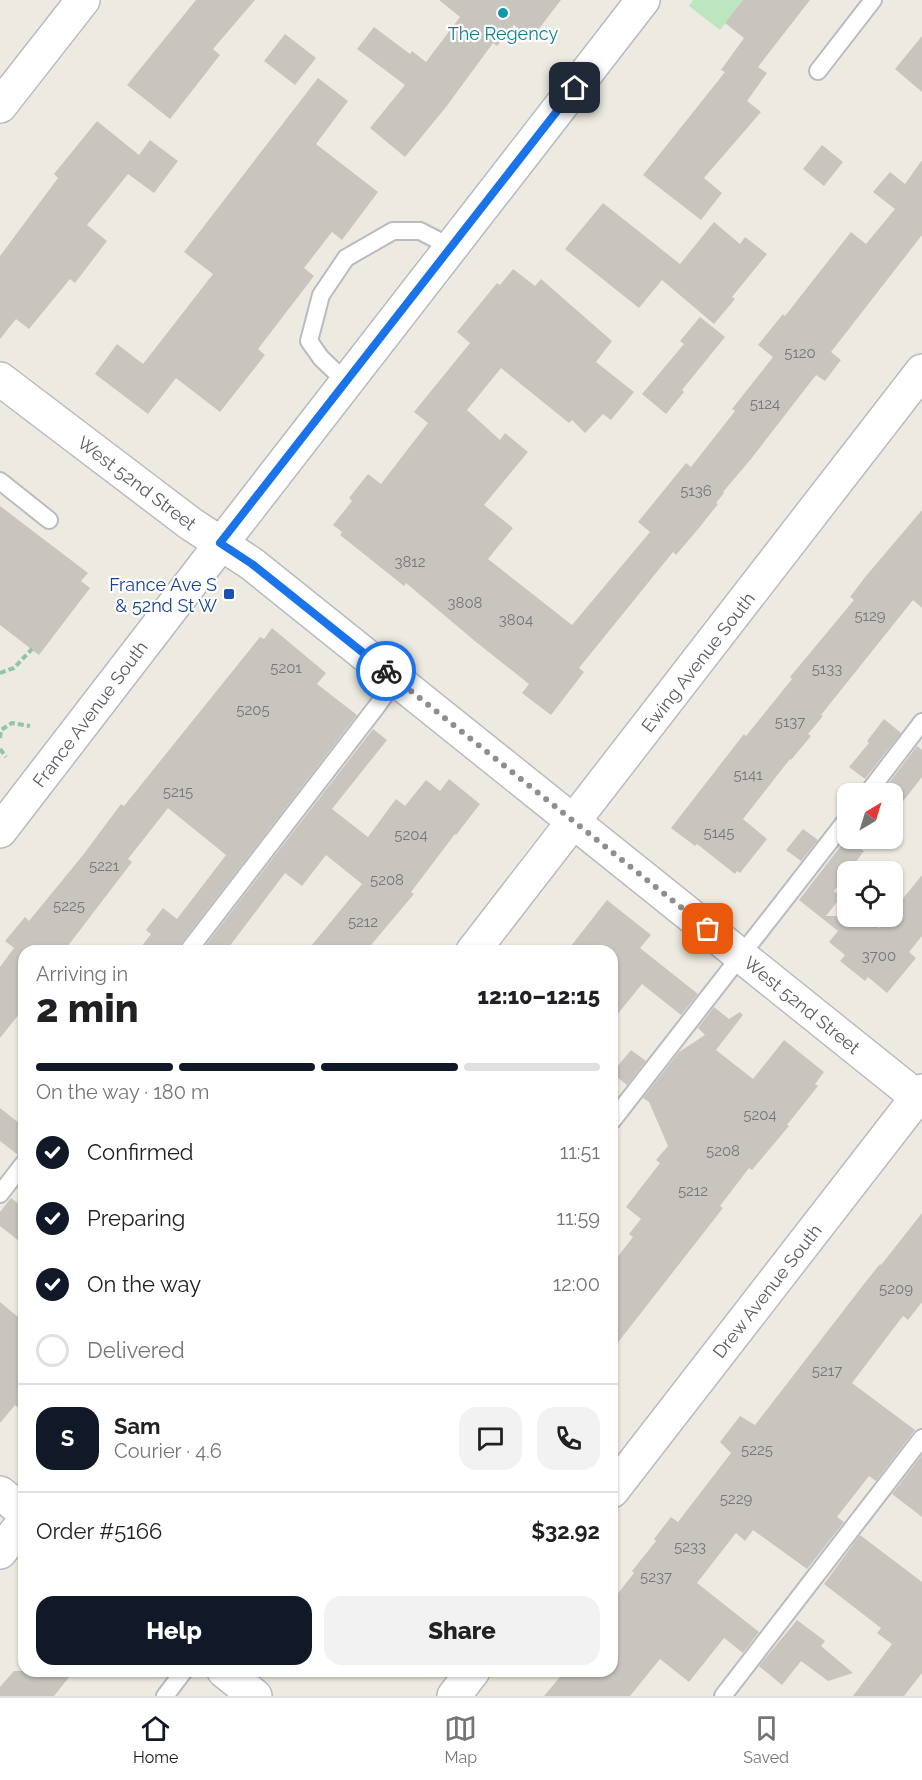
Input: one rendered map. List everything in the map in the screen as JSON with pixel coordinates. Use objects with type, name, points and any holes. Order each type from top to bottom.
[{"type":"street","points":[[0,106],[83,0]]},
{"type":"street","name":"France Avenue South","points":[[0,831],[220,543],[643,0]]},
{"type":"street","name":"Ewing Avenue South","points":[[478,945],[922,371]]},
{"type":"street","name":"West 52nd Street","points":[[0,380],[191,524],[252,564],[741,956],[920,1096]]},
{"type":"street","name":"Drew Avenue South","points":[[618,1483],[920,1096]]},
{"type":"street","points":[[0,1494],[18,1508]]},
{"type":"street","points":[[0,1552],[18,1530]]},
{"type":"street","points":[[231,1677],[255,1696]]},
{"type":"street","points":[[454,1696],[468,1677]]},
{"type":"lane","points":[[818,71],[873,0]]},
{"type":"lane","points":[[346,382],[321,358],[309,341],[321,296],[346,258],[393,231],[420,231],[451,247]]},
{"type":"lane","points":[[0,481],[49,520]]},
{"type":"lane","points":[[193,945],[396,679]]},
{"type":"lane","points":[[875,783],[922,722]]},
{"type":"lane","points":[[618,1113],[837,832]]},
{"type":"lane","points":[[0,1194],[18,1171]]},
{"type":"lane","points":[[723,1696],[922,1438]]},
{"type":"lane","points":[[165,1696],[179,1677]]},
{"type":"path","points":[[0,673],[14,668],[32,649]]},
{"type":"path","points":[[0,738],[1,729],[12,723],[30,726]]},
{"type":"path","points":[[0,749],[6,757]]},
{"type":"green space","points":[[693,0],[743,0],[720,30],[689,6]]},
{"type":"building","points":[[196,0],[255,0],[213,49],[220,55],[170,119],[127,85]]},
{"type":"building","points":[[439,0],[561,0],[531,39],[514,25],[497,46],[493,43],[446,107],[405,157],[370,128],[405,85],[357,49],[374,27],[410,54],[412,51],[426,62],[460,17]]},
{"type":"building","points":[[743,0],[810,0],[758,67],[767,73],[747,101],[761,112],[704,178],[722,193],[701,220],[643,175],[725,72],[721,70],[744,38],[725,23]]},
{"type":"building","points":[[285,34],[316,58],[295,85],[264,61]]},
{"type":"building","points":[[922,36],[922,92],[895,69]]},
{"type":"building","points":[[318,78],[348,101],[316,144],[378,192],[342,240],[332,232],[304,268],[314,276],[258,349],[265,355],[220,412],[176,378],[148,414],[95,374],[117,344],[143,364],[213,274],[184,252]]},
{"type":"building","points":[[97,121],[139,155],[150,140],[178,161],[154,193],[128,174],[87,225],[107,241],[75,283],[70,279],[29,329],[16,319],[0,339],[0,256],[58,178],[54,174]]},
{"type":"building","points":[[822,145],[843,162],[824,186],[803,169]]},
{"type":"building","points":[[922,160],[922,235],[831,352],[841,360],[825,381],[816,375],[723,492],[716,503],[718,504],[699,528],[676,555],[673,552],[579,668],[584,672],[551,715],[522,693],[529,684],[406,583],[404,586],[340,535],[342,532],[333,525],[352,501],[349,498],[368,474],[381,484],[428,423],[414,412],[470,343],[457,332],[497,283],[500,285],[513,269],[535,286],[541,279],[612,341],[596,362],[634,392],[611,420],[603,414],[585,433],[572,420],[569,423],[501,368],[467,410],[500,440],[505,433],[528,452],[484,505],[513,528],[488,559],[572,625],[650,532],[638,522],[686,463],[691,467],[735,411],[732,409],[773,357],[758,345],[783,314],[785,316],[851,232],[866,244],[895,209],[873,192],[890,172],[905,184]]},
{"type":"building","points":[[603,203],[680,264],[714,222],[740,244],[745,237],[767,254],[732,297],[735,299],[714,324],[662,280],[639,308],[565,249]]},
{"type":"building","points":[[700,317],[725,337],[682,390],[684,392],[666,414],[642,394],[684,344],[680,341]]},
{"type":"building","points":[[0,506],[88,573],[81,581],[90,588],[39,655],[0,625]]},
{"type":"building","points":[[922,510],[922,608],[913,600],[821,715],[823,716],[808,734],[811,736],[743,819],[767,839],[740,873],[737,871],[735,874],[697,844],[695,846],[671,828],[744,734],[746,736],[792,679],[790,677],[854,600],[850,597],[866,576]]},
{"type":"building","points":[[272,628],[326,673],[317,684],[357,715],[180,945],[143,945],[151,934],[146,930],[163,908],[177,919],[226,855],[168,808],[128,859],[132,862],[69,945],[18,945],[18,1016],[0,1038],[0,967],[14,948],[5,941],[25,917],[29,921],[121,804],[124,806],[260,637],[264,639]]},
{"type":"building","points":[[884,719],[901,733],[865,779],[849,767],[869,743],[867,741]]},
{"type":"building","points":[[373,729],[387,740],[332,809],[368,837],[396,799],[405,806],[426,780],[440,791],[449,779],[480,804],[411,892],[414,894],[371,945],[312,945],[362,884],[326,855],[302,886],[285,873],[231,945],[206,945]]},
{"type":"building","points":[[917,746],[922,750],[922,777],[903,801],[903,783],[889,783]]},
{"type":"building","points":[[803,829],[818,840],[801,861],[786,850]]},
{"type":"building","points":[[838,849],[861,849],[864,851],[856,861],[837,861],[837,887],[834,891],[837,894],[837,902],[826,916],[837,916],[837,927],[903,927],[903,898],[922,875],[922,936],[909,952],[916,958],[887,993],[868,977],[865,981],[840,961],[845,955],[829,942],[838,931],[799,900]]},
{"type":"building","points":[[607,900],[651,935],[640,948],[698,994],[681,1015],[642,984],[618,1014],[618,945],[572,945]]},
{"type":"building","points":[[714,1007],[729,1019],[740,1012],[743,1015],[716,1050],[753,1079],[784,1040],[824,1072],[815,1084],[818,1086],[787,1125],[789,1126],[752,1170],[749,1168],[720,1206],[723,1208],[618,1342],[618,1256],[633,1237],[629,1234],[641,1219],[626,1207],[660,1163],[656,1160],[668,1146],[649,1102],[643,1098],[679,1052],[705,1035],[698,1028]]},
{"type":"building","points":[[631,1050],[646,1061],[627,1085],[618,1078],[618,1066]]},
{"type":"building","points":[[0,1108],[18,1122],[18,1155],[0,1141]]},
{"type":"building","points":[[11,1198],[18,1203],[18,1240],[0,1226],[0,1212]]},
{"type":"building","points":[[922,1213],[922,1302],[908,1320],[903,1316],[852,1383],[915,1430],[876,1481],[869,1476],[837,1517],[844,1522],[807,1569],[753,1530],[745,1541],[736,1533],[697,1583],[759,1632],[743,1653],[724,1638],[689,1682],[660,1659],[630,1696],[544,1696],[560,1677],[618,1677],[618,1593],[634,1573],[632,1571],[656,1541],[654,1539],[671,1517],[678,1522],[731,1453],[720,1442],[740,1416],[755,1425]]},
{"type":"building","points":[[0,1302],[18,1317],[18,1407],[15,1405],[0,1423]]},
{"type":"building","points":[[922,1455],[922,1517],[892,1494]]},
{"type":"building","points":[[860,1535],[922,1582],[922,1673],[904,1696],[853,1696],[892,1644],[877,1633],[881,1628],[824,1584]]},
{"type":"building","points":[[797,1620],[825,1641],[821,1646],[853,1673],[828,1681],[801,1661],[782,1685],[759,1666]]},
{"type":"building","points":[[14,1671],[18,1671],[18,1677],[69,1677],[54,1696],[0,1696],[0,1687]]},
{"type":"way so far","points":[[386,671],[708,929]]},
{"type":"place","name":"The Regency","points":[[503,13]]},
{"type":"place","name":"France Ave S & 52nd St W","points":[[229,594]]},
{"type":"route","points":[[386,671],[252,564],[220,543],[575,88]]}]
